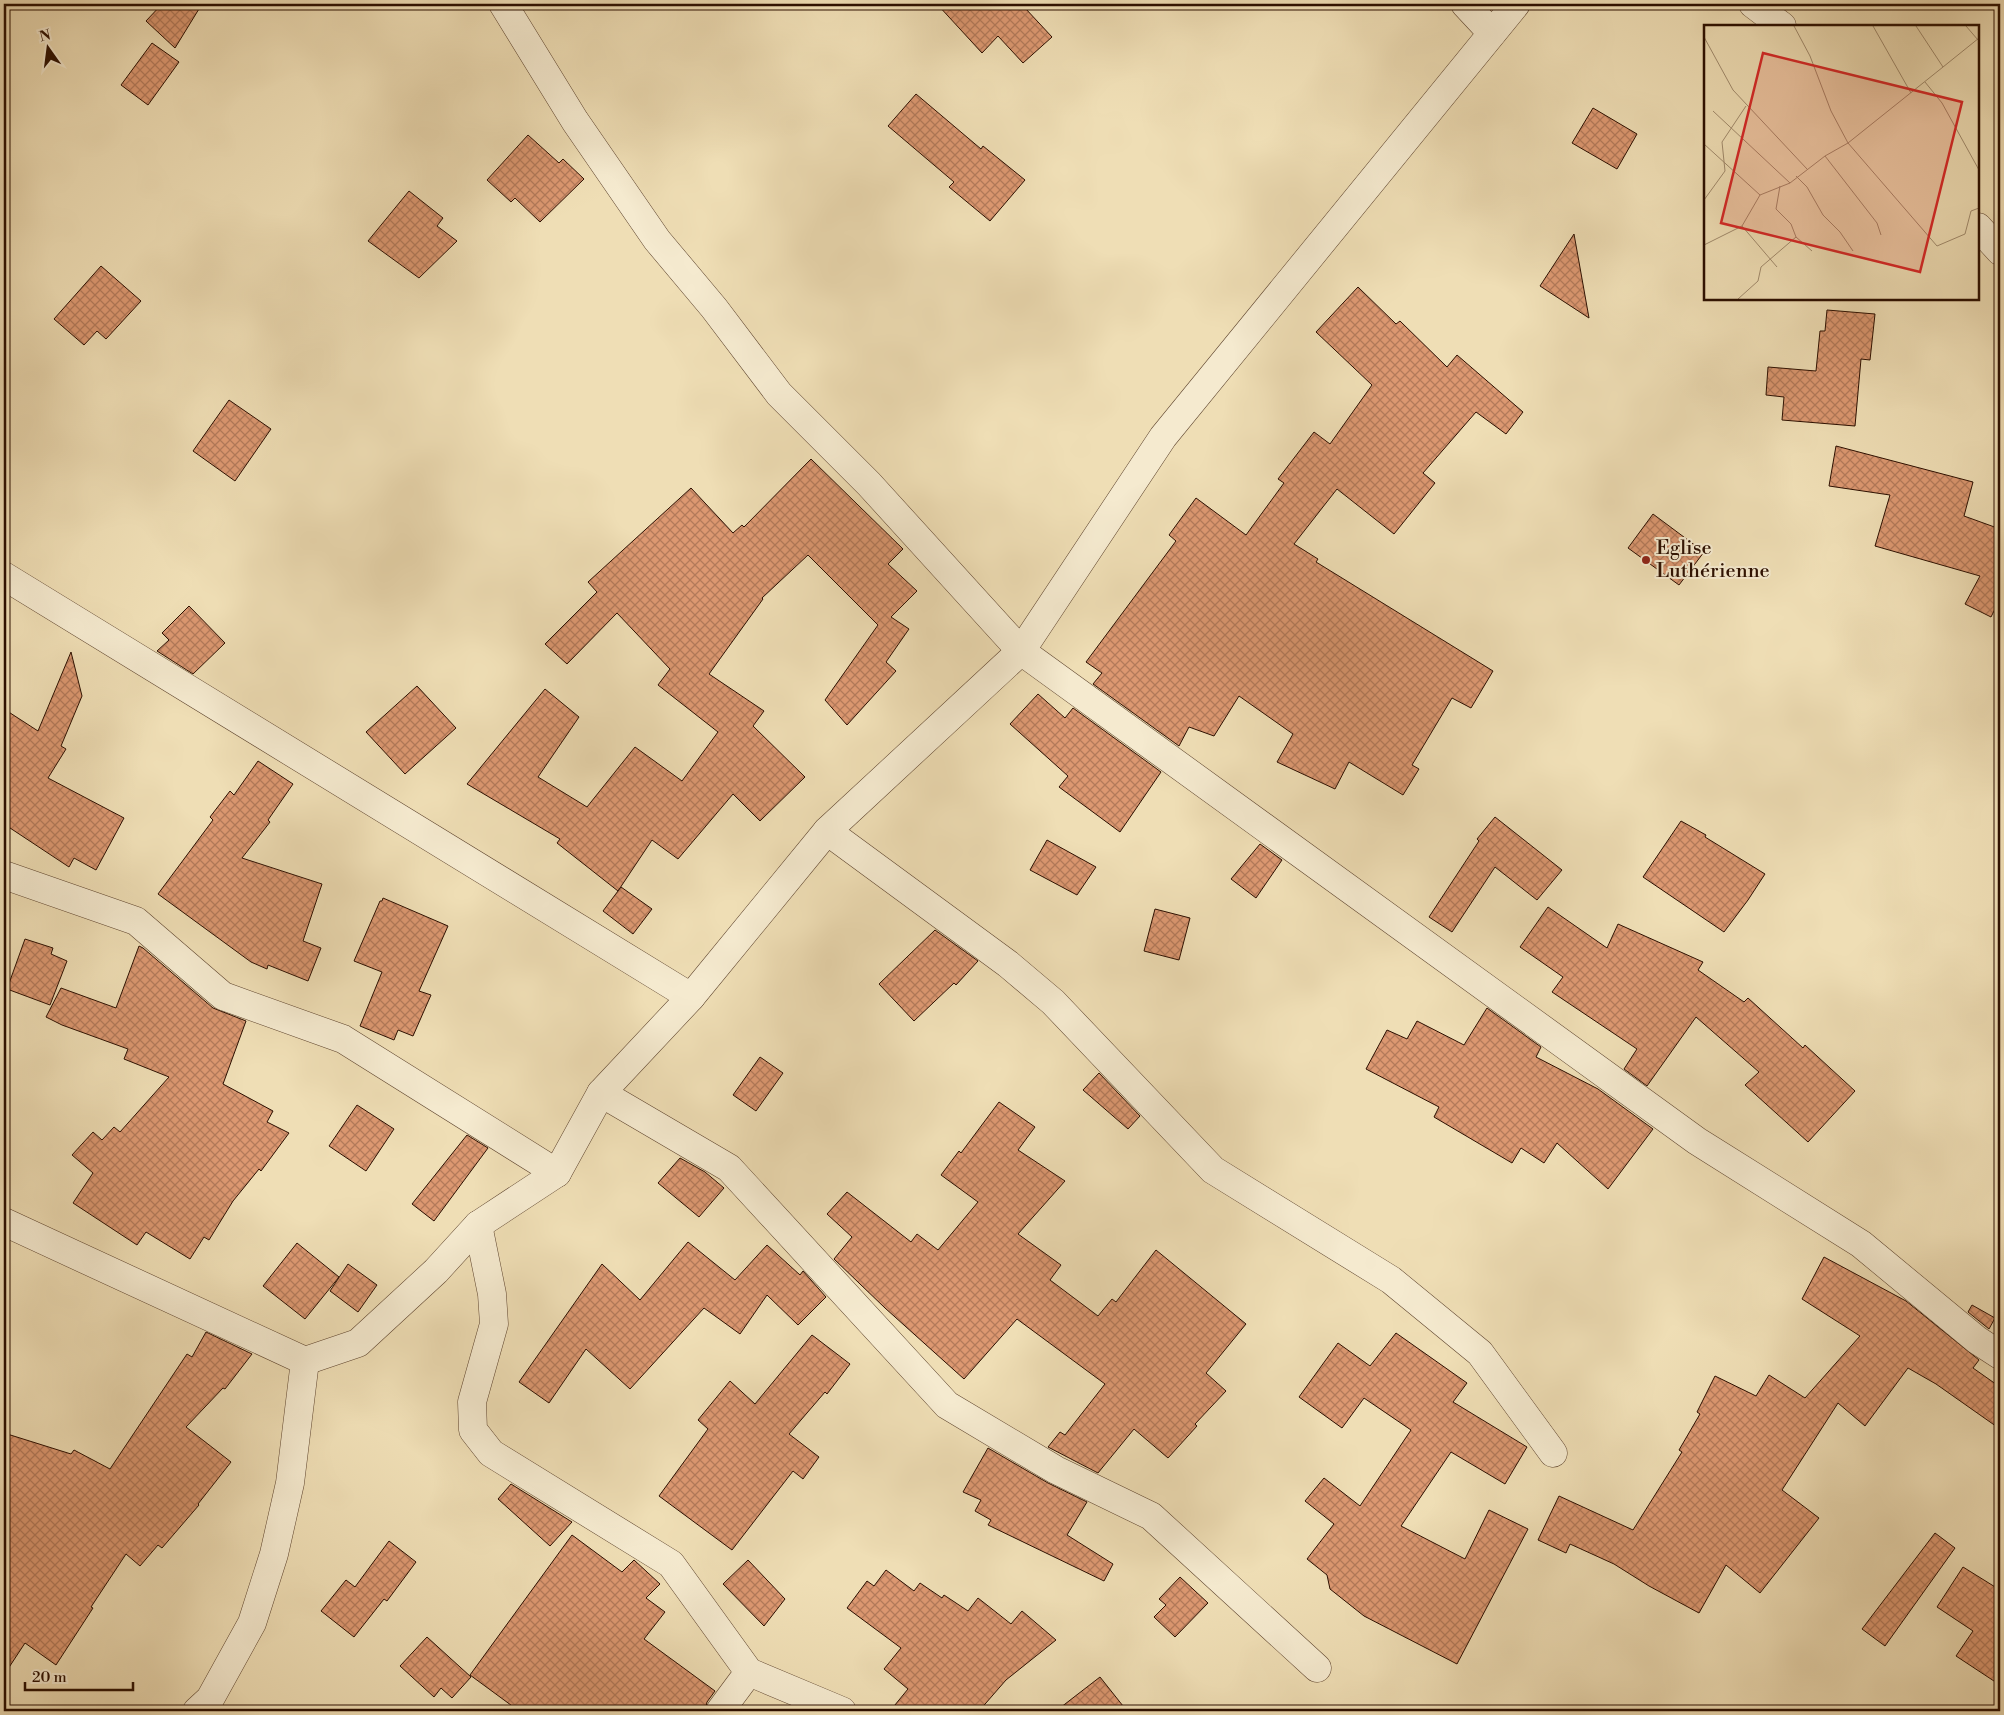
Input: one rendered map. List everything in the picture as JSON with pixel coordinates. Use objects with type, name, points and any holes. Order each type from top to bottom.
[{"type":"street","points":[[503,4],[575,121],[658,240],[714,308],[778,394],[869,484],[1021,651],[1689,1135],[1861,1244],[1977,1340],[2000,1355]]},
{"type":"street","points":[[1465,4],[1492,33]]},
{"type":"street","points":[[4,1222],[305,1360],[358,1343],[436,1271],[478,1225],[557,1173],[601,1093],[691,997],[827,831],[1021,651],[1163,437],[1516,4]]},
{"type":"street","points":[[1753,4],[1781,25]]},
{"type":"street","points":[[1979,228],[2000,251]]},
{"type":"street","points":[[4,576],[691,997]]},
{"type":"street","points":[[827,831],[1008,964],[1053,1002],[1213,1170],[1391,1280],[1480,1353],[1553,1453]]},
{"type":"street","points":[[4,875],[136,921],[223,996],[343,1039],[557,1173]]},
{"type":"street","points":[[601,1093],[728,1168],[947,1405],[1056,1470],[1151,1516],[1317,1668]]},
{"type":"street","points":[[478,1225],[492,1294],[494,1324],[472,1402],[472,1430],[491,1453],[671,1564],[749,1672],[842,1711]]},
{"type":"street","points":[[211,1707],[252,1623],[274,1554],[290,1483],[305,1360]]},
{"type":"street","points":[[720,1711],[749,1672]]},
{"type":"building","points":[[162,4],[202,4],[175,48],[146,21]]},
{"type":"building","points":[[937,4],[1029,4],[1025,8],[1052,37],[1023,63],[998,36],[982,53]]},
{"type":"building","points":[[152,43],[179,62],[148,105],[121,85]]},
{"type":"building","points":[[916,94],[981,149],[983,146],[1025,180],[990,221],[949,187],[954,182],[888,126]]},
{"type":"building","points":[[1593,108],[1637,134],[1617,169],[1572,143]]},
{"type":"building","points":[[528,135],[559,163],[563,159],[584,179],[540,222],[515,198],[511,202],[487,180]]},
{"type":"building","points":[[409,191],[443,218],[437,226],[457,241],[419,278],[368,241]]},
{"type":"building","points":[[1574,234],[1589,318],[1540,286]]},
{"type":"building","points":[[101,266],[141,301],[106,339],[97,331],[84,345],[54,319]]},
{"type":"building","points":[[1358,287],[1396,324],[1400,321],[1447,367],[1457,355],[1523,412],[1506,434],[1476,412],[1423,473],[1435,483],[1394,534],[1337,489],[1294,544],[1318,559],[1316,562],[1493,671],[1471,708],[1452,698],[1412,765],[1419,769],[1403,795],[1349,762],[1335,789],[1277,762],[1293,734],[1239,696],[1214,736],[1189,727],[1179,746],[1093,684],[1102,673],[1086,662],[1176,541],[1169,535],[1196,498],[1246,535],[1284,483],[1278,479],[1314,432],[1330,444],[1372,385],[1316,332]]},
{"type":"building","points":[[1827,310],[1875,314],[1870,360],[1861,359],[1855,426],[1782,420],[1784,397],[1766,395],[1768,367],[1816,371],[1820,331],[1825,331]]},
{"type":"building","points":[[229,400],[271,429],[235,481],[193,451]]},
{"type":"building","points":[[1836,446],[1973,482],[1964,516],[2000,529],[2000,599],[1991,617],[1965,604],[1980,576],[1875,546],[1890,495],[1829,486]]},
{"type":"building","points":[[811,459],[903,549],[888,564],[917,591],[891,617],[909,629],[886,662],[896,671],[847,725],[825,700],[878,625],[808,555],[762,598],[709,674],[764,711],[753,726],[805,777],[760,821],[733,794],[678,859],[652,840],[618,891],[557,843],[560,839],[467,784],[545,689],[579,717],[538,777],[587,807],[635,747],[682,781],[718,732],[658,685],[670,669],[617,613],[567,664],[545,644],[597,592],[588,582],[691,488],[733,533],[742,525],[744,527]]},
{"type":"building","points":[[1653,514],[1704,552],[1679,585],[1628,548]]},
{"type":"building","points":[[189,606],[225,643],[193,674],[157,651],[169,640],[162,633]]},
{"type":"building","points":[[71,652],[82,696],[61,746],[66,749],[48,778],[124,818],[96,870],[74,858],[69,867],[4,824],[4,709],[38,731]]},
{"type":"building","points":[[417,686],[456,728],[405,774],[366,732]]},
{"type":"building","points":[[1038,694],[1065,718],[1073,708],[1161,772],[1120,832],[1059,787],[1068,776],[1010,724]]},
{"type":"building","points":[[258,761],[293,784],[268,820],[270,822],[242,858],[322,884],[303,941],[321,948],[308,981],[268,965],[267,969],[251,962],[158,894],[213,820],[210,817],[230,791],[234,795]]},
{"type":"building","points":[[1495,817],[1562,870],[1537,900],[1495,867],[1452,932],[1429,917],[1479,841],[1477,839]]},
{"type":"building","points":[[1681,821],[1706,835],[1705,837],[1765,874],[1724,932],[1643,877]]},
{"type":"building","points":[[1047,840],[1096,867],[1077,895],[1030,870]]},
{"type":"building","points":[[1260,844],[1282,860],[1256,898],[1231,879]]},
{"type":"building","points":[[621,887],[652,909],[633,934],[603,911]]},
{"type":"building","points":[[383,898],[448,926],[419,991],[431,995],[413,1036],[398,1030],[394,1040],[360,1026],[382,972],[354,961]]},
{"type":"building","points":[[1548,907],[1607,948],[1618,924],[1703,962],[1698,970],[1744,1002],[1748,998],[1803,1048],[1805,1045],[1855,1091],[1808,1142],[1745,1085],[1759,1072],[1696,1017],[1647,1086],[1624,1069],[1637,1049],[1552,992],[1563,977],[1520,947]]},
{"type":"building","points":[[1155,909],[1190,918],[1179,960],[1144,951]]},
{"type":"building","points":[[935,930],[978,961],[956,985],[954,983],[914,1021],[879,984]]},
{"type":"building","points":[[25,939],[53,948],[51,954],[67,961],[50,1005],[7,989]]},
{"type":"building","points":[[139,946],[213,1008],[246,1021],[223,1084],[273,1111],[267,1122],[289,1133],[261,1171],[259,1169],[233,1201],[209,1240],[204,1237],[190,1259],[146,1232],[137,1245],[73,1203],[93,1173],[72,1155],[93,1132],[102,1140],[114,1127],[120,1132],[169,1077],[124,1059],[128,1049],[62,1025],[46,1017],[61,988],[116,1008]]},
{"type":"building","points":[[1487,1008],[1541,1047],[1536,1057],[1598,1089],[1653,1129],[1608,1189],[1557,1143],[1544,1163],[1521,1148],[1512,1163],[1434,1117],[1439,1107],[1366,1069],[1387,1030],[1407,1039],[1417,1021],[1464,1045]]},
{"type":"building","points":[[760,1057],[783,1073],[756,1111],[733,1095]]},
{"type":"building","points":[[1099,1073],[1140,1116],[1128,1129],[1083,1090]]},
{"type":"building","points":[[999,1102],[1035,1127],[1018,1150],[1065,1181],[1018,1234],[1061,1265],[1050,1280],[1098,1316],[1112,1299],[1116,1302],[1156,1250],[1246,1324],[1206,1373],[1226,1391],[1195,1424],[1197,1426],[1168,1458],[1134,1429],[1098,1473],[1048,1447],[1060,1432],[1065,1435],[1105,1384],[1017,1319],[964,1379],[834,1259],[852,1237],[827,1214],[847,1192],[911,1242],[917,1234],[938,1250],[978,1202],[941,1175],[959,1151],[961,1153]]},
{"type":"building","points":[[357,1105],[394,1129],[366,1171],[329,1146]]},
{"type":"building","points":[[467,1135],[488,1148],[434,1221],[412,1204]]},
{"type":"building","points":[[680,1158],[705,1172],[724,1188],[699,1217],[658,1183]]},
{"type":"building","points":[[688,1242],[735,1280],[767,1245],[800,1275],[803,1271],[826,1297],[798,1325],[767,1295],[740,1334],[704,1308],[630,1389],[586,1349],[549,1403],[519,1382],[602,1264],[640,1300]]},
{"type":"building","points":[[297,1243],[339,1277],[305,1319],[263,1286]]},
{"type":"building","points":[[1824,1257],[1906,1301],[1979,1360],[1973,1368],[2000,1387],[2000,1429],[1936,1384],[1908,1368],[1865,1426],[1838,1403],[1782,1490],[1819,1518],[1760,1593],[1726,1565],[1699,1613],[1649,1586],[1614,1564],[1570,1544],[1566,1553],[1538,1540],[1559,1496],[1633,1530],[1682,1452],[1679,1450],[1700,1414],[1697,1412],[1715,1376],[1756,1396],[1769,1375],[1805,1398],[1860,1336],[1802,1299]]},
{"type":"building","points":[[348,1264],[377,1285],[358,1312],[330,1291]]},
{"type":"building","points":[[1972,1305],[1995,1318],[1989,1329],[1968,1312]]},
{"type":"building","points":[[206,1332],[252,1354],[225,1389],[223,1388],[186,1427],[231,1462],[199,1505],[162,1548],[158,1545],[140,1566],[126,1554],[56,1665],[25,1643],[4,1675],[4,1433],[71,1454],[74,1450],[110,1469],[187,1354],[192,1357]]},
{"type":"building","points":[[1396,1333],[1467,1383],[1453,1402],[1527,1447],[1505,1484],[1451,1452],[1401,1526],[1465,1559],[1489,1510],[1528,1529],[1457,1664],[1364,1616],[1330,1589],[1327,1575],[1307,1559],[1334,1524],[1305,1501],[1324,1478],[1360,1506],[1411,1430],[1364,1398],[1342,1428],[1299,1397],[1338,1343],[1370,1366]]},
{"type":"building","points":[[812,1335],[850,1364],[827,1394],[825,1392],[789,1434],[819,1457],[803,1479],[793,1471],[732,1550],[659,1496],[708,1429],[698,1420],[730,1381],[755,1404]]},
{"type":"building","points":[[988,1448],[1048,1483],[1087,1502],[1067,1535],[1113,1564],[1104,1581],[988,1525],[991,1520],[975,1511],[981,1500],[963,1492]]},
{"type":"building","points":[[511,1484],[572,1522],[550,1546],[498,1499]]},
{"type":"building","points":[[1935,1533],[1955,1548],[1885,1646],[1862,1629]]},
{"type":"building","points":[[572,1535],[622,1572],[634,1560],[660,1584],[646,1598],[665,1612],[644,1639],[715,1691],[707,1702],[705,1711],[519,1711],[470,1675]]},
{"type":"building","points":[[389,1541],[416,1562],[387,1601],[384,1599],[354,1637],[321,1611],[346,1580],[355,1587]]},
{"type":"building","points":[[748,1560],[785,1599],[764,1626],[723,1584]]},
{"type":"building","points":[[1963,1567],[2000,1590],[2000,1685],[1956,1656],[1973,1631],[1937,1607]]},
{"type":"building","points":[[886,1570],[914,1591],[920,1583],[942,1598],[944,1595],[968,1611],[978,1598],[1011,1624],[1022,1611],[1056,1640],[1006,1680],[979,1711],[890,1711],[908,1689],[884,1669],[901,1648],[847,1608],[867,1581],[874,1586]]},
{"type":"building","points":[[1180,1577],[1208,1603],[1175,1637],[1154,1617],[1166,1605],[1159,1599]]},
{"type":"building","points":[[427,1637],[471,1677],[452,1698],[441,1688],[434,1697],[400,1666]]},
{"type":"building","points":[[1100,1677],[1127,1711],[1056,1711]]},
{"type":"place","name":"Eglise Luthérienne","points":[[1646,560]]}]
